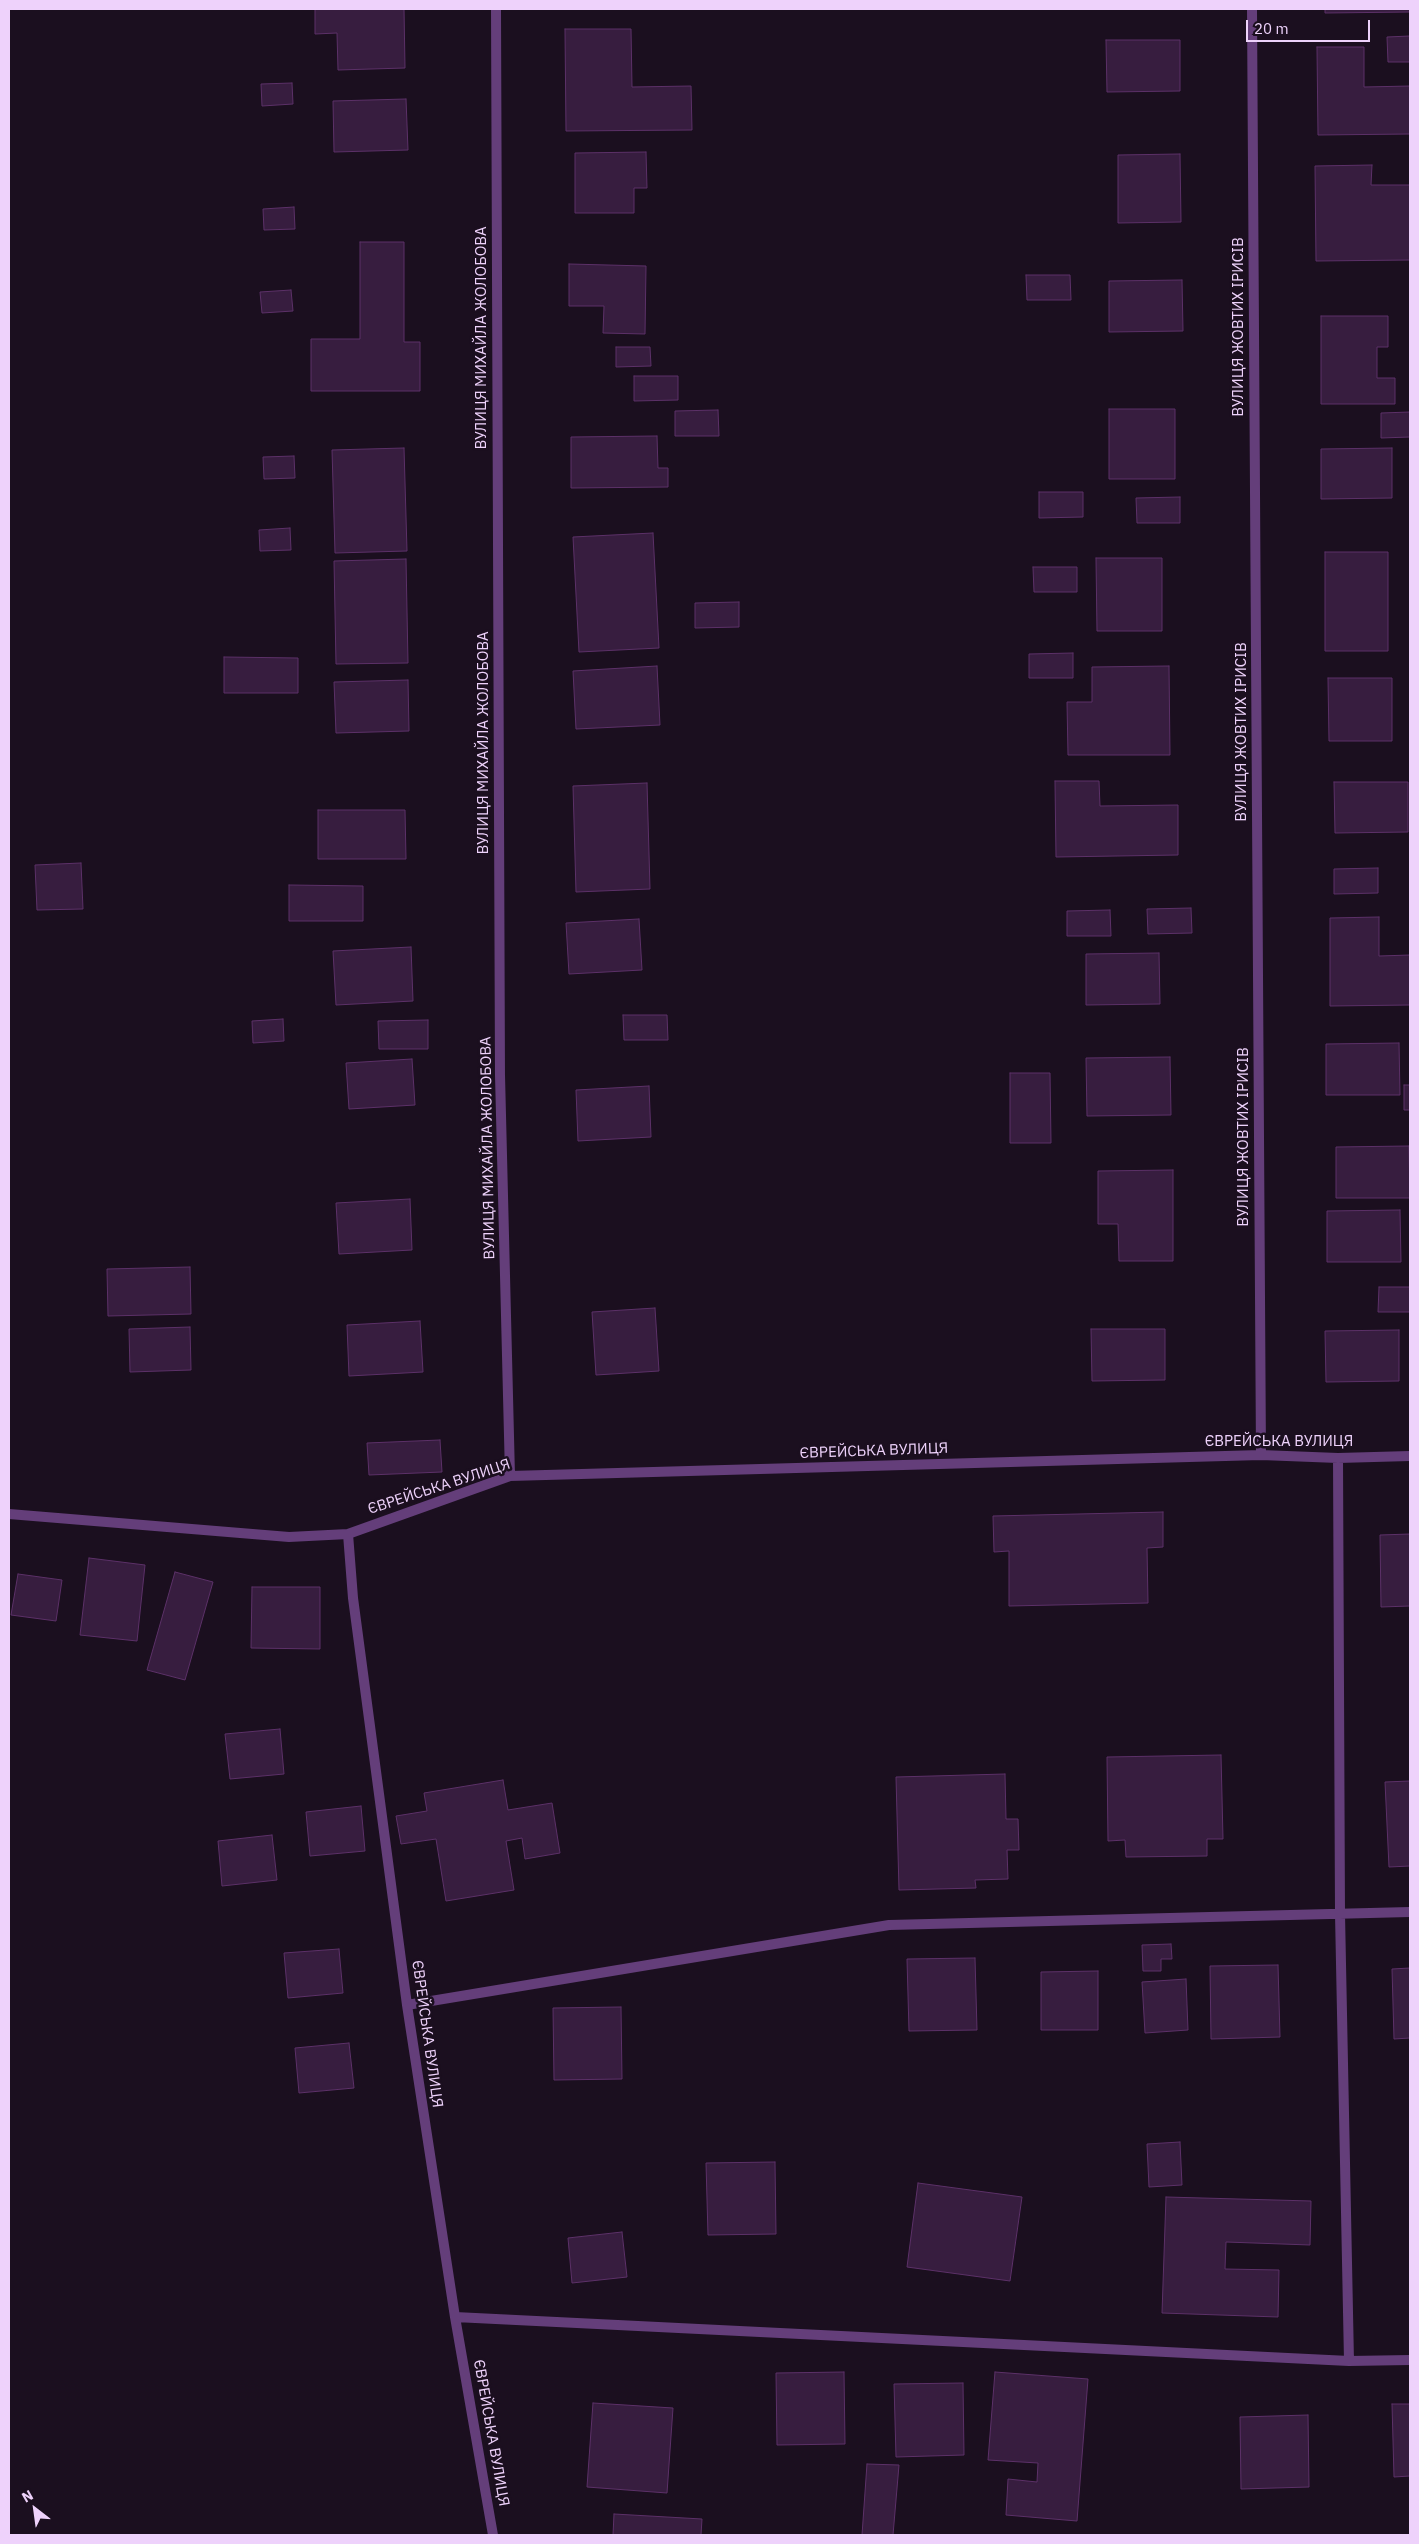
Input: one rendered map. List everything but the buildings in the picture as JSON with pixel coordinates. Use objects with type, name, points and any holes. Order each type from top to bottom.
[{"type":"street","name":"ВУЛИЦЯ МИХАЙЛА ЖОЛОБОВА","points":[[496,9],[500,1075],[510,1476]]},
{"type":"street","name":"ВУЛИЦЯ ЖОВТИХ ІРИСІВ","points":[[1252,9],[1261,1455]]},
{"type":"street","name":"ЄВРЕЙСЬКА ВУЛИЦЯ","points":[[9,1514],[288,1537],[348,1534],[510,1476],[1261,1455],[1338,1458],[1410,1456]]},
{"type":"street","points":[[1338,1458],[1340,1914],[1349,2361]]},
{"type":"street","name":"ЄВРЕЙСЬКА ВУЛИЦЯ","points":[[348,1534],[353,1598],[406,2005],[455,2317],[493,2535]]},
{"type":"street","points":[[406,2005],[889,1925],[1410,1912]]},
{"type":"street","points":[[455,2317],[1349,2361],[1410,2360]]}]
